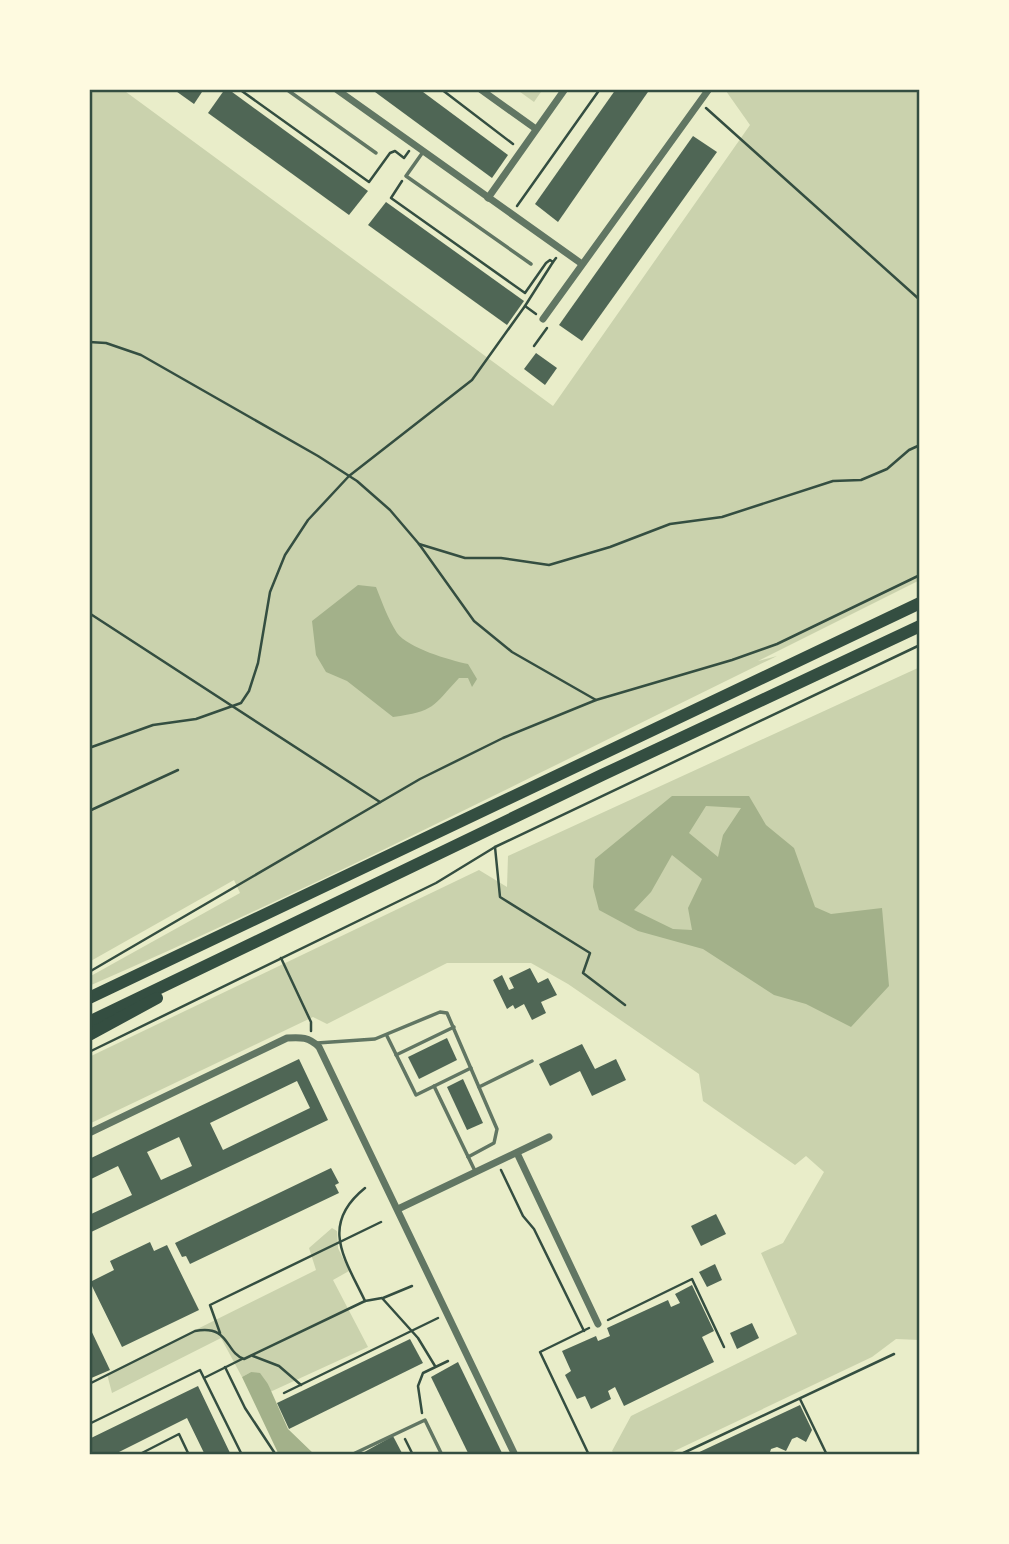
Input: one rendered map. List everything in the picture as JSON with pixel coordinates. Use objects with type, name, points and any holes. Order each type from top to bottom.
[{"type":"highway","points":[[89,996],[920,603]]},
{"type":"highway","points":[[89,1021],[920,626]]},
{"type":"highway","points":[[89,1034],[296,922]]},
{"type":"street","points":[[336,89],[582,264]]},
{"type":"street","points":[[480,89],[536,129]]},
{"type":"street","points":[[488,198],[565,89]]},
{"type":"street","points":[[543,318],[709,89]]},
{"type":"street","points":[[89,1133],[287,1038],[300,1037],[313,1041],[319,1047],[515,1455]]},
{"type":"street","points":[[398,1209],[549,1137]]},
{"type":"street","points":[[517,1153],[598,1324]]},
{"type":"lane","points":[[286,89],[376,153]]},
{"type":"lane","points":[[423,152],[406,176],[531,264]]},
{"type":"lane","points":[[313,1041],[368,1040],[387,1036],[442,1012],[448,1015],[497,1129],[494,1143],[468,1157]]},
{"type":"lane","points":[[396,1055],[454,1027]]},
{"type":"lane","points":[[387,1036],[416,1095],[471,1068]]},
{"type":"lane","points":[[479,1087],[532,1061]]},
{"type":"lane","points":[[433,1086],[476,1172]]},
{"type":"lane","points":[[351,1455],[425,1420],[442,1455]]},
{"type":"path","points":[[239,89],[369,182],[390,153],[395,151],[404,158],[414,145]]},
{"type":"path","points":[[441,89],[522,150]]},
{"type":"path","points":[[512,214],[600,89]]},
{"type":"path","points":[[700,102],[920,300]]},
{"type":"path","points":[[406,176],[391,198],[525,293],[546,263]]},
{"type":"path","points":[[89,748],[153,725],[196,719],[241,703],[249,691],[258,663],[270,592],[285,555],[307,520],[349,476],[472,380],[553,262]]},
{"type":"path","points":[[524,306],[543,318]]},
{"type":"path","points":[[89,342],[106,343],[141,355],[349,476],[390,510],[419,544],[474,621],[512,652],[596,700]]},
{"type":"path","points":[[419,544],[465,558],[501,558],[549,565],[611,547],[670,524],[722,517],[833,481],[862,480],[887,468],[909,450],[920,445]]},
{"type":"path","points":[[89,972],[420,779],[503,738],[596,700],[777,644],[919,575]]},
{"type":"path","points":[[89,613],[380,802]]},
{"type":"path","points":[[89,1052],[436,883],[495,847],[920,645]]},
{"type":"path","points":[[89,811],[178,770]]},
{"type":"path","points":[[495,847],[500,897],[590,953],[583,973],[625,1005]]},
{"type":"path","points":[[281,958],[311,1022],[313,1041]]},
{"type":"path","points":[[497,1163],[523,1216],[534,1229],[584,1331]]},
{"type":"path","points":[[365,1188],[353,1197],[339,1225],[339,1242],[365,1301]]},
{"type":"path","points":[[221,1334],[209,1306],[381,1222]]},
{"type":"path","points":[[589,1455],[540,1352],[692,1279],[724,1347]]},
{"type":"path","points":[[204,1378],[365,1301],[382,1298],[412,1286]]},
{"type":"path","points":[[382,1298],[427,1350],[435,1366]]},
{"type":"path","points":[[284,1393],[429,1322]]},
{"type":"path","points":[[89,1384],[200,1330],[221,1334],[242,1359]]},
{"type":"path","points":[[679,1455],[894,1354]]},
{"type":"path","points":[[252,1355],[279,1366],[301,1385]]},
{"type":"path","points":[[425,1420],[418,1386],[423,1373],[448,1361]]},
{"type":"path","points":[[225,1367],[245,1408],[276,1455]]},
{"type":"path","points":[[89,1424],[200,1370],[242,1455]]},
{"type":"path","points":[[800,1399],[827,1455]]},
{"type":"path","points":[[401,1431],[413,1455]]},
{"type":"path","points":[[138,1455],[179,1434],[189,1455]]},
{"type":"shaded area","points":[[89,89],[122,89],[553,406],[750,125],[726,91],[728,89],[920,89],[920,580],[758,661],[777,656],[435,825],[89,986],[89,977],[240,893],[234,880],[89,962]]},
{"type":"shaded area","points":[[516,89],[543,89],[534,102]]},
{"type":"shaded area","points":[[358,585],[376,587],[397,633],[410,644],[468,664],[477,679],[472,687],[468,678],[459,678],[432,706],[393,717],[347,681],[326,672],[316,655],[312,621]]},
{"type":"shaded area","points":[[920,667],[920,1340],[896,1339],[872,1357],[666,1455],[616,1455],[612,1451],[631,1416],[797,1334],[761,1253],[783,1243],[824,1172],[806,1156],[795,1165],[703,1101],[699,1074],[568,984],[531,963],[447,963],[327,1024],[313,1017],[89,1124],[89,1057],[479,870],[507,887],[508,856]]},
{"type":"shaded area","points":[[672,796],[749,796],[766,825],[794,848],[815,907],[831,914],[882,908],[889,986],[851,1027],[806,1004],[774,995],[703,949],[638,931],[599,910],[593,887],[595,859]],"holes":[[[706,806],[741,808],[723,835],[718,857],[689,833]],[[672,855],[702,879],[688,908],[692,930],[673,929],[634,910],[651,892]]]},
{"type":"shaded area","points":[[332,1228],[337,1231],[338,1248],[349,1271],[333,1280],[368,1347],[270,1392],[268,1384],[251,1372],[242,1377],[221,1338],[112,1393],[107,1374],[316,1270],[309,1248]]},
{"type":"shaded area","points":[[251,1372],[260,1373],[268,1384],[288,1429],[315,1455],[279,1455],[242,1377]]},
{"type":"building","points":[[173,89],[204,89],[194,104]]},
{"type":"building","points":[[225,89],[368,191],[349,215],[208,113]]},
{"type":"building","points":[[377,89],[419,89],[508,155],[492,178],[375,92]]},
{"type":"building","points":[[616,89],[650,89],[558,222],[535,204]]},
{"type":"building","points":[[693,136],[717,152],[582,341],[559,325]]},
{"type":"building","points":[[386,202],[524,301],[507,325],[368,225]]},
{"type":"building","points":[[536,353],[557,368],[545,385],[524,369]]},
{"type":"building","points":[[530,968],[538,983],[548,978],[557,995],[541,1002],[546,1013],[532,1020],[524,1004],[515,1009],[513,1005],[507,1009],[493,980],[502,975],[509,990],[514,988],[509,978]]},
{"type":"building","points":[[447,1038],[457,1060],[419,1079],[408,1057]]},
{"type":"building","points":[[582,1044],[595,1069],[616,1059],[626,1080],[592,1096],[580,1071],[550,1086],[539,1064]]},
{"type":"building","points":[[299,1059],[328,1120],[89,1233],[89,1215],[132,1195],[118,1166],[89,1180],[89,1159]],"holes":[[[297,1081],[310,1108],[223,1150],[210,1123]],[[179,1137],[192,1166],[161,1180],[147,1152]]]},
{"type":"building","points":[[463,1079],[483,1123],[467,1130],[447,1087]]},
{"type":"building","points":[[331,1168],[339,1183],[335,1185],[339,1193],[190,1264],[186,1256],[182,1257],[175,1243]]},
{"type":"building","points":[[716,1214],[726,1234],[701,1246],[691,1226]]},
{"type":"building","points":[[150,1242],[154,1251],[167,1245],[199,1310],[122,1347],[90,1282],[114,1270],[110,1261]]},
{"type":"building","points":[[715,1264],[722,1280],[707,1287],[699,1272]]},
{"type":"building","points":[[692,1285],[714,1331],[702,1337],[714,1362],[624,1406],[615,1387],[608,1391],[611,1399],[591,1409],[585,1396],[577,1399],[565,1375],[571,1371],[562,1351],[596,1336],[598,1341],[610,1336],[607,1328],[668,1300],[671,1307],[680,1303],[675,1294]]},
{"type":"building","points":[[752,1323],[759,1338],[737,1349],[730,1333]]},
{"type":"building","points":[[89,1326],[110,1370],[89,1379]]},
{"type":"building","points":[[410,1339],[423,1363],[289,1429],[277,1403]]},
{"type":"building","points":[[458,1362],[502,1453],[500,1455],[469,1455],[431,1377]]},
{"type":"building","points":[[198,1386],[231,1455],[205,1455],[187,1418],[113,1455],[89,1455],[89,1439]]},
{"type":"building","points":[[800,1405],[812,1430],[806,1442],[797,1437],[792,1439],[786,1451],[777,1447],[771,1449],[769,1455],[693,1455]]},
{"type":"building","points":[[393,1436],[403,1455],[359,1455]]}]
